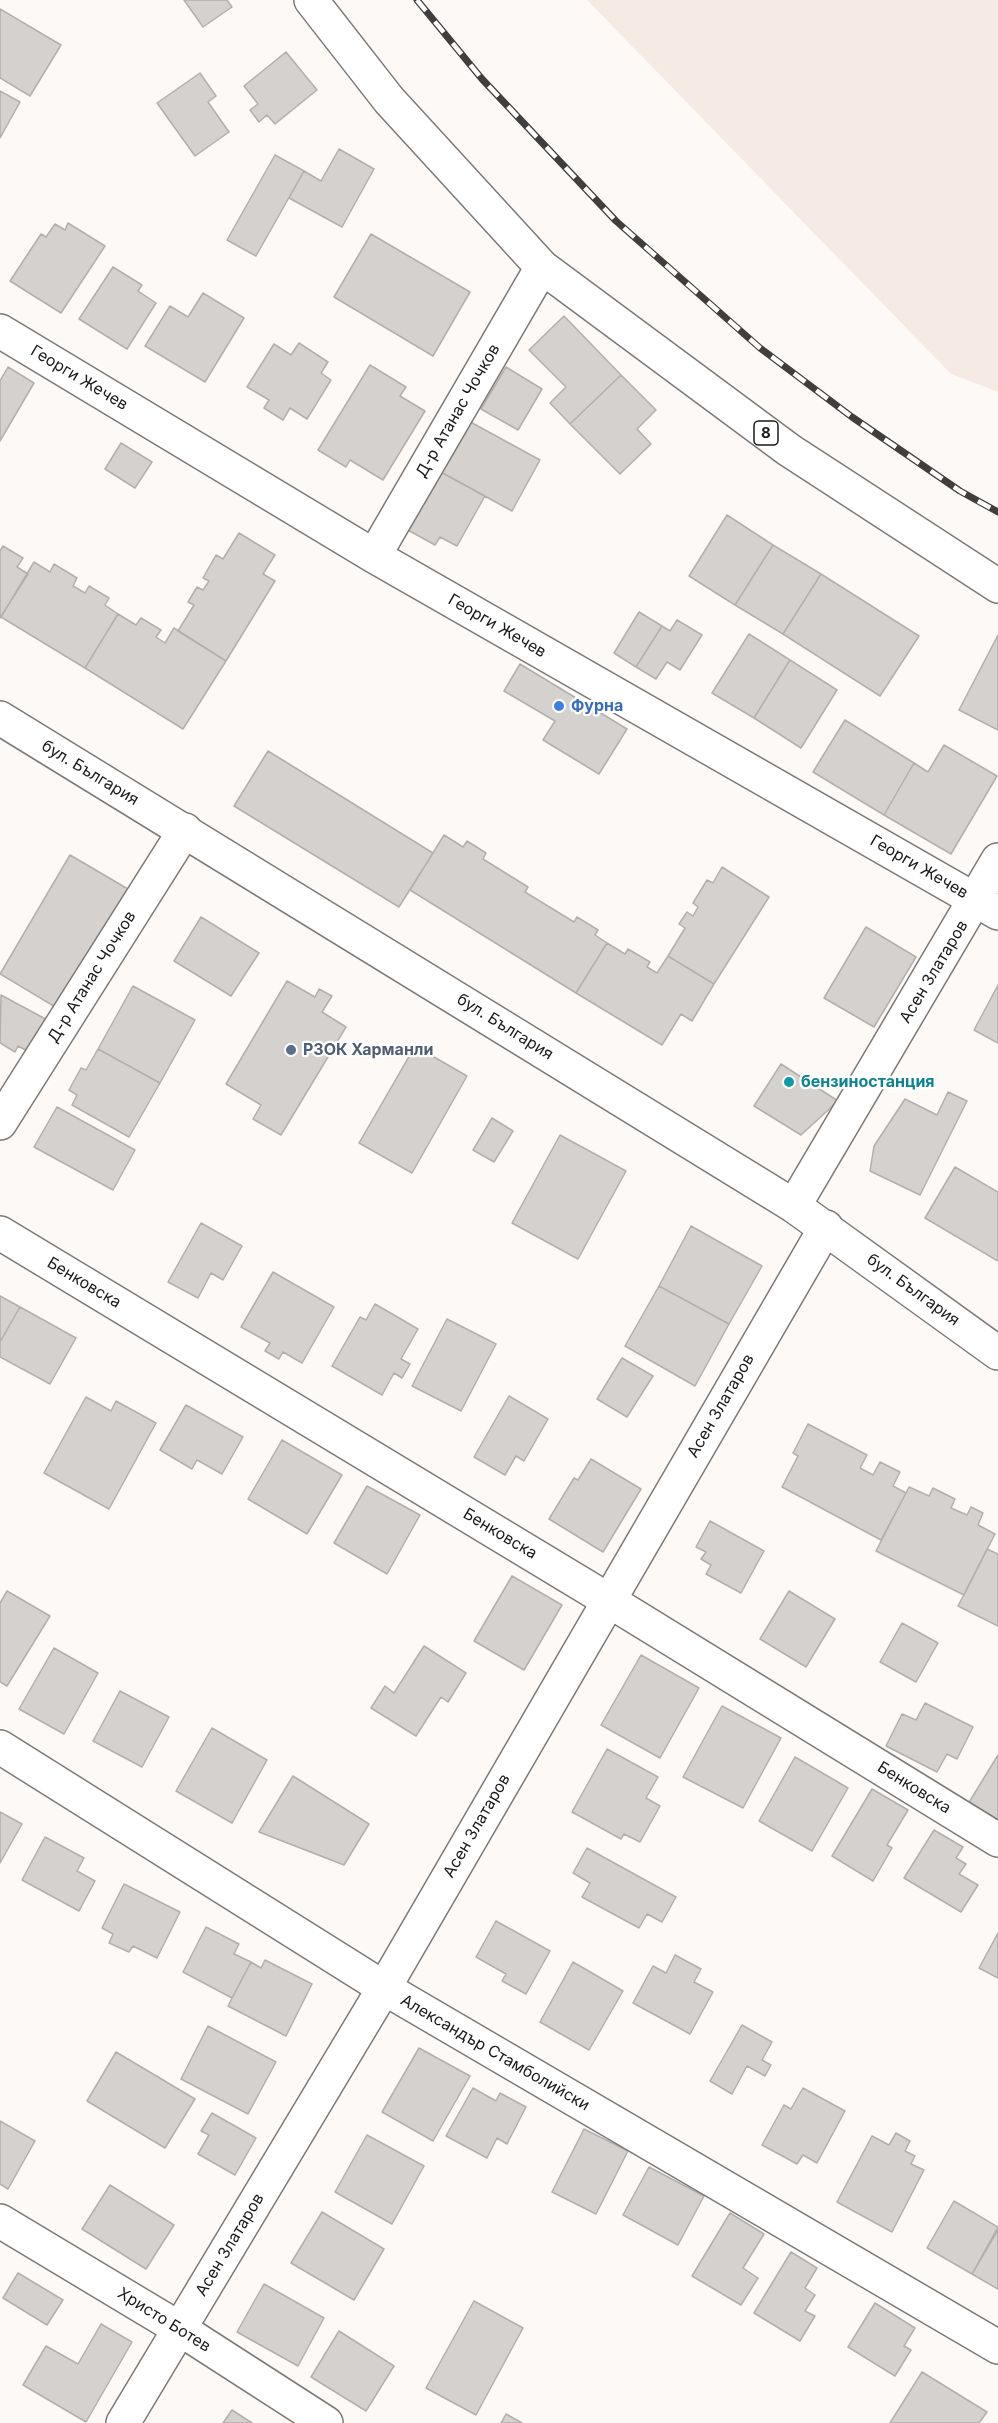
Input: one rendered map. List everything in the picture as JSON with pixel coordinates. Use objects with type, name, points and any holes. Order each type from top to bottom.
[{"type":"street","name":"8","points":[[311,0],[389,100],[542,267],[789,450],[998,586]]},
{"type":"street","name":"Д-р Атанас Чочков","points":[[374,556],[542,267]]},
{"type":"street","name":"Георги Жечев","points":[[0,331],[374,556],[987,907]]},
{"type":"street","name":"бул. България","points":[[0,718],[794,1206],[998,1353]]},
{"type":"street","name":"Д-р Атанас Чочков","points":[[0,1123],[185,830]]},
{"type":"street","name":"Асен Златаров","points":[[794,1206],[987,907],[998,860]]},
{"type":"street","name":"Асен Златаров","points":[[123,2423],[384,1988],[826,1227]]},
{"type":"street","name":"Бенковска","points":[[0,1233],[608,1600],[998,1840]]},
{"type":"street","name":"Александър Стамболийски","points":[[0,1747],[384,1988],[998,2347]]},
{"type":"street","name":"Христо Ботев","points":[[0,2221],[180,2329],[326,2423]]},
{"type":"shaded area","points":[[587,0],[998,0],[998,392],[951,374]]},
{"type":"building","points":[[184,0],[227,0],[232,7],[203,27]]},
{"type":"building","points":[[0,9],[61,45],[30,96],[0,78]]},
{"type":"building","points":[[286,52],[317,90],[275,124],[267,115],[259,122],[250,110],[258,104],[244,86]]},
{"type":"building","points":[[200,73],[216,96],[208,102],[229,132],[195,156],[157,103]]},
{"type":"building","points":[[0,91],[20,102],[0,138]]},
{"type":"building","points":[[339,149],[374,169],[342,227],[289,198],[304,171],[321,181]]},
{"type":"building","points":[[275,155],[304,171],[256,256],[227,240]]},
{"type":"building","points":[[68,223],[105,246],[61,313],[10,281],[41,234],[46,237],[55,224],[65,230]]},
{"type":"building","points":[[371,234],[470,292],[433,356],[334,297]]},
{"type":"building","points":[[113,267],[142,285],[138,291],[156,303],[127,349],[79,319]]},
{"type":"building","points":[[203,293],[244,318],[205,382],[145,346],[170,306],[188,317]]},
{"type":"building","points":[[564,316],[621,375],[570,424],[550,403],[566,387],[529,350]]},
{"type":"building","points":[[299,343],[328,362],[321,373],[331,380],[307,419],[290,408],[283,420],[264,408],[269,400],[247,387],[274,344],[291,355]]},
{"type":"building","points":[[370,365],[406,387],[400,396],[425,411],[383,480],[350,460],[346,467],[318,450]]},
{"type":"building","points":[[8,367],[34,383],[0,441],[0,381]]},
{"type":"building","points":[[506,367],[542,389],[518,430],[481,409]]},
{"type":"building","points":[[621,375],[656,410],[637,429],[651,444],[620,474],[570,424]]},
{"type":"building","points":[[465,419],[540,460],[512,511],[437,470]]},
{"type":"building","points":[[121,443],[152,462],[135,488],[105,469]]},
{"type":"building","points":[[439,471],[485,496],[457,546],[440,537],[435,545],[406,529]]},
{"type":"building","points":[[727,515],[773,545],[735,605],[689,576]]},
{"type":"building","points":[[239,533],[275,555],[263,574],[275,581],[226,661],[178,631],[194,605],[188,602],[197,587],[203,590],[209,581],[203,578],[216,555],[223,559]]},
{"type":"building","points":[[773,545],[821,574],[783,634],[735,605]]},
{"type":"building","points":[[3,546],[23,558],[17,567],[28,574],[0,618],[0,551]]},
{"type":"building","points":[[34,562],[50,572],[54,564],[77,578],[73,586],[85,593],[89,586],[109,598],[105,605],[118,614],[85,668],[1,617]]},
{"type":"building","points":[[821,574],[919,636],[880,696],[783,634]]},
{"type":"building","points":[[639,612],[662,626],[636,667],[614,653]]},
{"type":"building","points":[[118,614],[136,625],[141,618],[161,630],[156,637],[165,643],[174,628],[226,661],[183,729],[85,668]]},
{"type":"building","points":[[677,620],[702,635],[680,670],[667,662],[656,679],[636,667],[662,626],[670,631]]},
{"type":"building","points":[[749,634],[790,660],[754,718],[712,693]]},
{"type":"building","points":[[998,635],[998,730],[959,710]]},
{"type":"building","points":[[790,660],[837,690],[801,748],[754,718]]},
{"type":"building","name":"Фурна","points":[[520,664],[627,729],[599,774],[543,740],[555,721],[504,691]]},
{"type":"building","points":[[845,720],[914,763],[884,815],[813,772]]},
{"type":"building","points":[[944,745],[997,776],[951,854],[884,815],[914,763],[928,772]]},
{"type":"building","points":[[268,751],[433,853],[399,907],[234,806]]},
{"type":"building","points":[[444,835],[463,847],[467,841],[486,853],[483,859],[528,887],[525,892],[574,922],[577,917],[598,930],[595,935],[607,943],[576,993],[410,890]]},
{"type":"building","points":[[70,855],[128,889],[57,1008],[0,974]]},
{"type":"building","points":[[722,867],[769,897],[714,984],[668,956],[685,928],[679,924],[687,912],[693,916],[698,907],[693,903],[707,880],[713,883]]},
{"type":"building","points":[[201,917],[259,953],[231,996],[174,961]]},
{"type":"building","points":[[866,927],[916,957],[874,1027],[824,998]]},
{"type":"building","points":[[607,943],[625,954],[628,949],[650,962],[647,967],[657,973],[668,956],[714,984],[692,1021],[681,1014],[662,1045],[576,993]]},
{"type":"building","points":[[287,981],[315,997],[319,989],[332,996],[322,1012],[346,1027],[281,1135],[253,1119],[261,1105],[226,1084]]},
{"type":"building","points":[[998,985],[998,1043],[974,1030]]},
{"type":"building","points":[[133,986],[195,1020],[160,1083],[98,1049]]},
{"type":"building","points":[[1,995],[53,1023],[35,1055],[18,1046],[15,1052],[0,1043]]},
{"type":"building","points":[[415,1046],[467,1076],[412,1173],[359,1143]]},
{"type":"building","points":[[98,1049],[160,1083],[129,1137],[72,1105],[77,1095],[69,1090],[81,1068],[86,1070]]},
{"type":"building","name":"бензиностанция","points":[[781,1064],[838,1101],[801,1135],[754,1106]]},
{"type":"building","points":[[948,1092],[967,1101],[920,1195],[870,1171],[874,1146],[905,1099],[937,1115]]},
{"type":"building","points":[[57,1107],[135,1150],[113,1190],[34,1147]]},
{"type":"building","points":[[492,1118],[513,1131],[494,1162],[473,1150]]},
{"type":"building","points":[[560,1135],[626,1171],[578,1259],[512,1223]]},
{"type":"building","points":[[955,1167],[998,1192],[998,1261],[925,1218]]},
{"type":"building","points":[[201,1223],[242,1246],[223,1280],[211,1273],[198,1298],[168,1282]]},
{"type":"building","points":[[691,1226],[762,1266],[729,1324],[659,1286]]},
{"type":"building","points":[[273,1272],[334,1307],[302,1363],[283,1352],[279,1359],[265,1351],[270,1343],[241,1327]]},
{"type":"building","points":[[659,1286],[729,1324],[695,1386],[625,1346]]},
{"type":"building","points":[[0,1296],[20,1307],[0,1342]]},
{"type":"building","points":[[375,1304],[418,1329],[401,1359],[410,1364],[402,1378],[394,1373],[382,1395],[332,1366],[360,1317],[366,1320]]},
{"type":"building","points":[[20,1307],[76,1338],[50,1384],[0,1357],[0,1342]]},
{"type":"building","points":[[447,1319],[496,1344],[461,1411],[412,1386]]},
{"type":"building","points":[[622,1358],[653,1376],[627,1417],[597,1399]]},
{"type":"building","points":[[509,1396],[548,1419],[524,1461],[516,1456],[505,1475],[474,1457]]},
{"type":"building","points":[[86,1397],[111,1411],[116,1401],[156,1423],[109,1509],[44,1473]]},
{"type":"building","points":[[186,1405],[243,1437],[222,1474],[197,1460],[192,1469],[160,1450]]},
{"type":"building","points":[[808,1424],[867,1455],[860,1468],[873,1475],[880,1462],[900,1472],[893,1486],[906,1493],[881,1540],[782,1487],[798,1456],[793,1453]]},
{"type":"building","points":[[282,1440],[342,1475],[307,1534],[248,1499]]},
{"type":"building","points":[[591,1459],[641,1489],[603,1552],[549,1519],[574,1478],[578,1480]]},
{"type":"building","points":[[367,1486],[420,1515],[387,1574],[334,1543]]},
{"type":"building","points":[[909,1487],[929,1496],[933,1488],[955,1499],[951,1508],[967,1515],[971,1507],[983,1513],[978,1525],[995,1534],[964,1595],[876,1551]]},
{"type":"building","points":[[710,1521],[764,1551],[741,1593],[706,1574],[711,1565],[701,1559],[706,1552],[696,1547]]},
{"type":"building","points":[[987,1549],[998,1554],[998,1626],[958,1606]]},
{"type":"building","points":[[512,1576],[562,1605],[524,1670],[474,1641]]},
{"type":"building","points":[[7,1591],[50,1616],[7,1686],[0,1682],[0,1603]]},
{"type":"building","points":[[789,1591],[835,1619],[806,1667],[760,1639]]},
{"type":"building","points":[[902,1623],[938,1643],[916,1682],[880,1662]]},
{"type":"building","points":[[424,1646],[466,1673],[448,1702],[441,1697],[416,1736],[371,1708],[385,1686],[394,1693]]},
{"type":"building","points":[[54,1648],[98,1673],[64,1734],[19,1709]]},
{"type":"building","points":[[641,1655],[699,1688],[660,1758],[601,1725]]},
{"type":"building","points":[[120,1691],[169,1717],[142,1767],[93,1741]]},
{"type":"building","points":[[925,1703],[973,1727],[957,1759],[947,1754],[937,1772],[886,1746],[902,1714],[916,1720]]},
{"type":"building","points":[[722,1706],[781,1738],[743,1808],[683,1777]]},
{"type":"building","points":[[212,1728],[267,1760],[232,1823],[176,1791]]},
{"type":"building","points":[[607,1749],[658,1777],[646,1798],[660,1806],[640,1842],[624,1834],[621,1839],[572,1812]]},
{"type":"building","points":[[998,1755],[998,1821],[968,1804]]},
{"type":"building","points":[[795,1757],[848,1788],[812,1851],[759,1821]]},
{"type":"building","points":[[293,1776],[369,1824],[344,1865],[259,1832]]},
{"type":"building","points":[[872,1789],[908,1810],[887,1845],[892,1848],[873,1881],[832,1856]]},
{"type":"building","points":[[0,1812],[22,1824],[0,1863]]},
{"type":"building","points":[[934,1830],[963,1847],[956,1858],[966,1864],[959,1874],[978,1885],[961,1912],[904,1878]]},
{"type":"building","points":[[45,1837],[84,1858],[77,1871],[95,1881],[79,1911],[22,1880]]},
{"type":"building","points":[[587,1848],[676,1897],[662,1922],[647,1914],[639,1928],[582,1897],[590,1883],[573,1873]]},
{"type":"building","points":[[124,1884],[180,1912],[157,1958],[133,1946],[129,1952],[109,1943],[113,1934],[102,1928]]},
{"type":"building","points":[[496,1921],[550,1951],[526,1994],[502,1981],[506,1974],[476,1957]]},
{"type":"building","points":[[206,1927],[239,1944],[234,1954],[251,1962],[232,1998],[183,1972]]},
{"type":"building","points":[[998,1933],[998,1978],[979,1968]]},
{"type":"building","points":[[675,1955],[701,1969],[694,1982],[713,1992],[690,2034],[633,2003],[653,1966],[666,1973]]},
{"type":"building","points":[[265,1960],[312,1984],[286,2036],[228,2006],[251,1962],[261,1968]]},
{"type":"building","points":[[573,1962],[623,1991],[589,2050],[540,2022]]},
{"type":"building","points":[[742,2025],[772,2042],[762,2060],[771,2065],[765,2076],[747,2066],[732,2094],[710,2081]]},
{"type":"building","points":[[208,2026],[276,2062],[248,2114],[181,2079]]},
{"type":"building","points":[[419,2048],[470,2076],[433,2141],[382,2112]]},
{"type":"building","points":[[116,2052],[195,2099],[165,2148],[87,2101]]},
{"type":"building","points":[[473,2088],[496,2101],[500,2093],[526,2107],[507,2144],[497,2138],[487,2158],[446,2136]]},
{"type":"building","points":[[803,2088],[845,2111],[817,2163],[803,2155],[797,2164],[762,2145],[784,2105],[791,2109]]},
{"type":"building","points":[[212,2113],[256,2138],[235,2175],[198,2154],[209,2135],[201,2131]]},
{"type":"building","points":[[0,2121],[35,2141],[8,2189],[0,2184]]},
{"type":"building","points":[[584,2129],[628,2151],[596,2214],[552,2192]]},
{"type":"building","points":[[896,2133],[910,2141],[905,2151],[915,2156],[911,2164],[924,2170],[892,2232],[837,2202],[872,2136],[889,2145]]},
{"type":"building","points":[[367,2135],[424,2166],[392,2224],[335,2192]]},
{"type":"building","points":[[649,2167],[704,2196],[678,2245],[623,2215]]},
{"type":"building","points":[[110,2185],[174,2225],[146,2269],[82,2229]]},
{"type":"building","points":[[954,2201],[998,2227],[972,2274],[927,2248]]},
{"type":"building","points":[[322,2212],[384,2249],[354,2300],[291,2263]]},
{"type":"building","points":[[730,2213],[764,2234],[743,2268],[758,2278],[741,2305],[692,2276]]},
{"type":"building","points":[[998,2230],[998,2289],[972,2274]]},
{"type":"building","points":[[791,2252],[817,2268],[805,2288],[815,2295],[805,2311],[815,2316],[800,2341],[754,2313]]},
{"type":"building","points":[[18,2273],[63,2300],[47,2325],[3,2298]]},
{"type":"building","points":[[264,2284],[324,2318],[298,2366],[237,2332]]},
{"type":"building","points":[[474,2301],[523,2328],[476,2415],[426,2388]]},
{"type":"building","points":[[875,2303],[915,2328],[904,2346],[911,2350],[895,2376],[848,2347]]},
{"type":"building","points":[[101,2324],[132,2342],[86,2422],[23,2385],[46,2346],[78,2364]]},
{"type":"building","points":[[339,2331],[394,2366],[366,2411],[311,2377]]},
{"type":"building","points":[[922,2372],[987,2412],[979,2423],[890,2423]]},
{"type":"building","points":[[232,2410],[252,2423],[223,2423]]},
{"type":"building","points":[[506,2414],[522,2423],[501,2423]]},
{"type":"railway","points":[[417,0],[482,79],[616,221],[760,348],[852,417],[960,491],[998,512]]},
{"type":"place","name":"Фурна","points":[[559,706]]},
{"type":"place","name":"РЗОК Харманли","points":[[291,1050]]},
{"type":"place","name":"бензиностанция","points":[[789,1082]]}]
